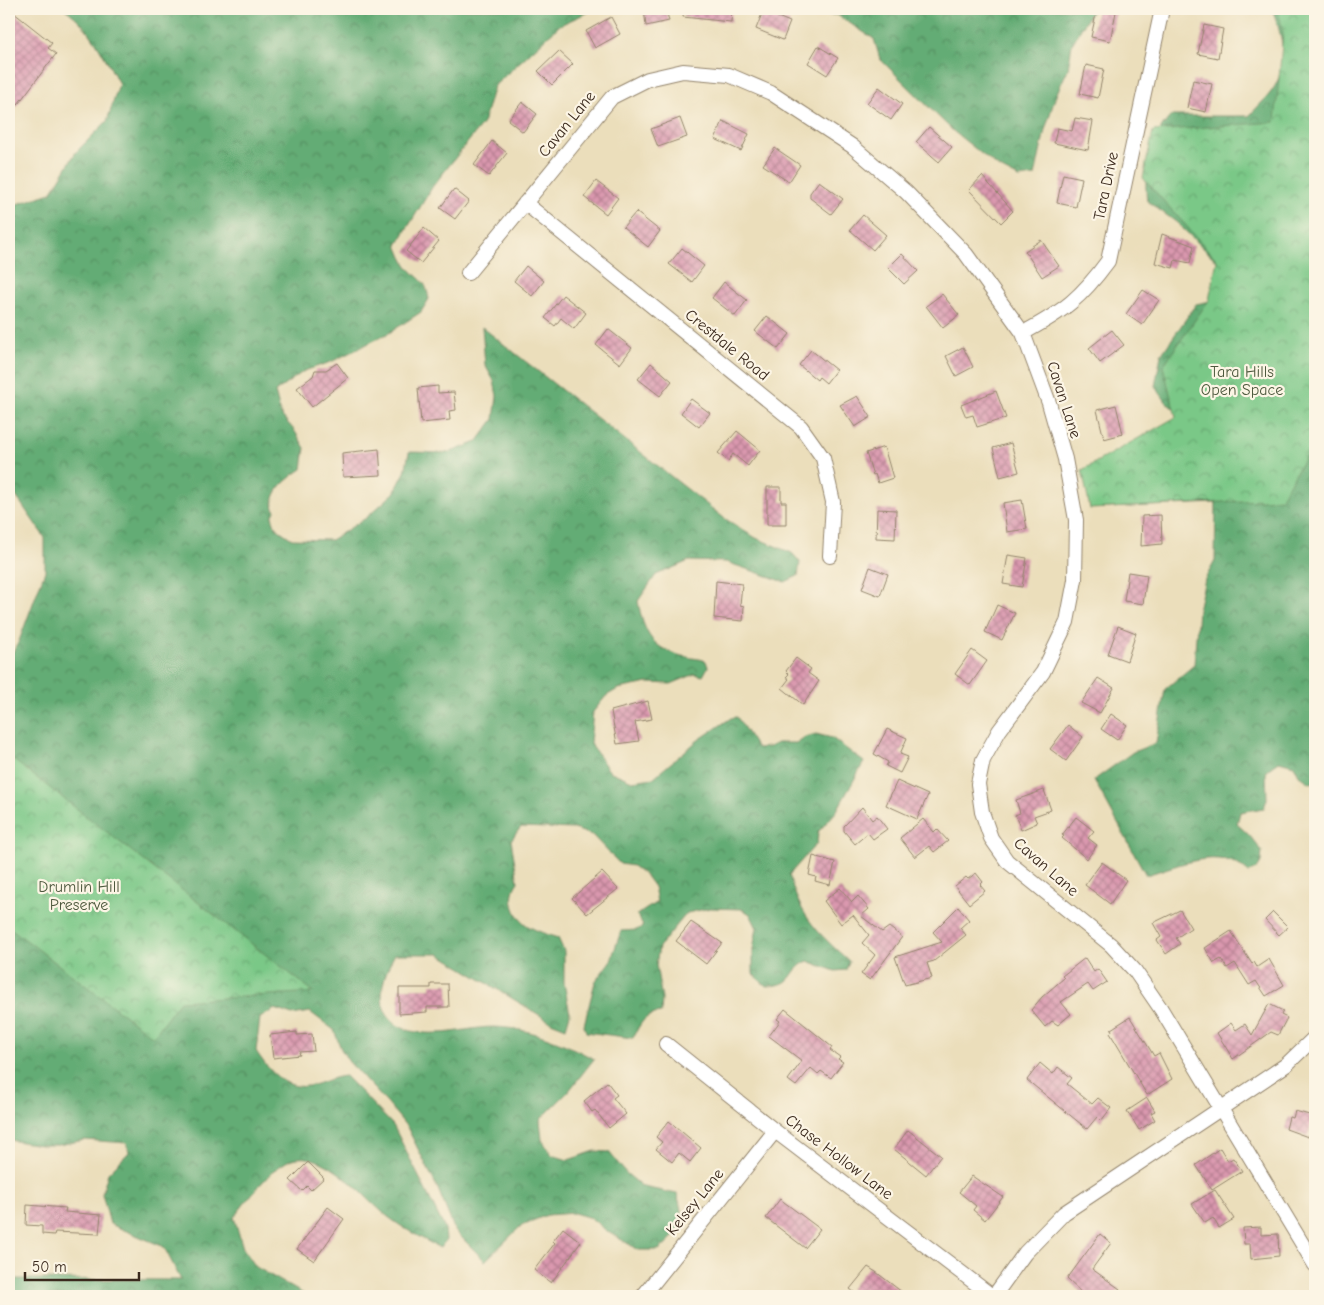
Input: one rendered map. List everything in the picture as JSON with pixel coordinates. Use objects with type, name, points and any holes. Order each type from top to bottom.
[{"type":"street","name":"Tara Drive","points":[[1023,333],[1057,315],[1087,290],[1108,261],[1162,9]]},
{"type":"street","name":"Cavan Lane","points":[[468,274],[612,97],[648,79],[683,71],[729,75],[771,93],[852,146],[906,192],[966,254],[1023,333],[1048,403],[1065,459],[1076,520],[1076,580],[1067,622],[1043,672],[998,731],[983,760],[978,784],[982,812],[991,838],[1007,861],[1111,944],[1135,971],[1315,1265]]},
{"type":"street","name":"Crestdale Road","points":[[526,204],[801,427],[823,458],[833,502],[830,556]]},
{"type":"street","name":"Chase Hollow Lane","points":[[666,1044],[775,1131],[993,1296],[1025,1253],[1064,1213],[1286,1065],[1315,1037]]},
{"type":"street","name":"Kelsey Lane","points":[[643,1296],[775,1131]]},
{"type":"green space","points":[[65,9],[595,9],[560,25],[494,86],[483,123],[433,186],[397,245],[406,265],[422,280],[426,287],[429,299],[421,312],[389,333],[331,362],[304,371],[275,392],[281,415],[294,430],[305,448],[302,469],[285,482],[276,493],[273,505],[275,511],[272,517],[276,528],[292,539],[331,540],[366,518],[394,493],[405,472],[409,452],[448,453],[477,442],[494,419],[497,396],[494,381],[485,365],[482,327],[724,518],[756,538],[792,553],[800,562],[798,576],[785,582],[726,562],[689,561],[656,575],[638,601],[643,623],[647,631],[652,639],[665,650],[690,658],[701,659],[706,661],[708,667],[703,676],[695,674],[671,684],[648,683],[618,689],[606,696],[593,712],[590,743],[609,771],[632,781],[653,778],[697,741],[731,718],[737,717],[757,748],[769,747],[777,743],[796,743],[805,737],[816,734],[832,738],[864,762],[836,812],[818,832],[817,843],[789,875],[799,903],[811,923],[849,961],[846,970],[835,971],[808,961],[801,965],[783,983],[766,986],[753,974],[753,949],[757,928],[750,914],[742,909],[710,908],[687,913],[659,947],[656,965],[662,999],[661,1013],[650,1015],[643,1021],[633,1038],[586,1032],[584,1025],[595,982],[611,960],[621,931],[637,930],[643,926],[637,915],[657,902],[654,887],[646,876],[633,866],[620,864],[592,835],[574,829],[521,827],[511,840],[518,882],[513,893],[513,906],[519,917],[528,926],[558,938],[564,951],[564,983],[570,1014],[566,1028],[551,1022],[439,954],[395,954],[387,970],[383,985],[382,999],[385,1011],[392,1021],[403,1028],[418,1032],[437,1033],[487,1027],[520,1030],[546,1037],[594,1059],[568,1092],[540,1120],[542,1140],[552,1155],[568,1160],[595,1151],[609,1152],[626,1173],[643,1187],[677,1194],[681,1213],[680,1226],[673,1237],[659,1250],[639,1250],[608,1232],[591,1218],[574,1213],[547,1215],[522,1225],[485,1261],[455,1231],[438,1189],[407,1127],[349,1062],[341,1049],[334,1030],[310,1012],[292,1015],[275,1009],[260,1018],[256,1051],[260,1058],[271,1071],[291,1085],[308,1086],[345,1076],[393,1125],[445,1229],[446,1240],[440,1248],[393,1220],[341,1174],[327,1165],[313,1159],[299,1158],[286,1162],[271,1173],[234,1217],[243,1248],[256,1267],[307,1296],[9,1296],[9,1279],[181,1280],[164,1247],[110,1224],[102,1194],[108,1173],[129,1152],[127,1143],[85,1140],[58,1145],[41,1145],[9,1140],[9,659],[19,641],[45,571],[45,538],[9,486],[9,197],[17,204],[51,193],[76,152],[107,121],[119,84],[90,33]]},
{"type":"green space","points":[[794,9],[1093,9],[1072,44],[1068,69],[1056,95],[1045,130],[1035,176],[1019,178],[998,167],[953,131],[880,59],[874,39],[837,15],[810,14]]},
{"type":"green space","points":[[1272,9],[1315,9],[1315,782],[1310,783],[1299,775],[1294,765],[1279,761],[1266,771],[1267,799],[1264,808],[1240,812],[1237,824],[1262,851],[1261,862],[1257,869],[1248,872],[1237,864],[1225,860],[1212,859],[1185,863],[1146,875],[1094,780],[1133,752],[1156,743],[1165,689],[1194,665],[1198,610],[1205,579],[1215,561],[1216,503],[1106,508],[1183,417],[1167,403],[1155,386],[1161,355],[1196,304],[1216,300],[1220,264],[1176,222],[1147,201],[1147,167],[1157,135],[1171,116],[1249,116],[1268,95],[1275,86],[1280,73],[1283,55],[1278,26]]},
{"type":"green space","name":"Tara Hills Open Space","points":[[1278,9],[1315,9],[1315,441],[1280,499],[1090,509],[1082,470],[1176,417],[1163,366],[1209,300],[1217,260],[1143,178],[1153,131],[1275,122],[1283,33]]},
{"type":"green space","name":"Drumlin Hill Preserve","points":[[11,758],[314,992],[180,1001],[153,1037],[9,927]]},
{"type":"building","points":[[9,9],[52,43],[48,48],[56,54],[9,116]]},
{"type":"building","points":[[644,9],[666,9],[669,21],[646,26]]},
{"type":"building","points":[[684,9],[732,9],[731,22],[683,17]]},
{"type":"building","points":[[1097,9],[1116,12],[1110,41],[1091,37]]},
{"type":"building","points":[[763,11],[790,22],[783,40],[756,29]]},
{"type":"building","points":[[611,17],[620,34],[595,48],[586,31]]},
{"type":"building","points":[[1204,25],[1223,29],[1218,58],[1198,54]]},
{"type":"building","points":[[818,46],[838,58],[827,75],[808,63]]},
{"type":"building","points":[[559,51],[573,64],[552,85],[538,71]]},
{"type":"building","points":[[1086,65],[1104,69],[1098,98],[1080,94]]},
{"type":"building","points":[[1193,80],[1212,84],[1206,112],[1187,108]]},
{"type":"building","points":[[879,87],[902,104],[891,120],[867,103]]},
{"type":"building","points":[[522,102],[537,114],[523,132],[508,120]]},
{"type":"building","points":[[680,118],[687,137],[658,147],[651,129]]},
{"type":"building","points":[[1075,118],[1093,121],[1088,150],[1054,143],[1057,128],[1072,131]]},
{"type":"building","points":[[723,121],[749,134],[741,151],[715,139]]},
{"type":"building","points":[[929,127],[952,147],[939,162],[916,142]]},
{"type":"building","points":[[492,141],[507,153],[489,176],[474,165]]},
{"type":"building","points":[[775,148],[800,165],[789,182],[763,165]]},
{"type":"building","points":[[1063,174],[1082,178],[1076,207],[1057,203]]},
{"type":"building","points":[[982,176],[1013,211],[1001,223],[969,190]]},
{"type":"building","points":[[596,181],[618,198],[606,214],[584,197]]},
{"type":"building","points":[[819,181],[843,199],[831,214],[810,198],[810,193]]},
{"type":"building","points":[[454,189],[469,201],[455,219],[440,208]]},
{"type":"building","points":[[636,212],[660,231],[648,247],[623,227]]},
{"type":"building","points":[[863,215],[886,235],[873,250],[850,230]]},
{"type":"building","points":[[424,228],[439,241],[421,263],[406,251]]},
{"type":"building","points":[[1162,234],[1194,246],[1190,263],[1175,260],[1173,268],[1155,263]]},
{"type":"building","points":[[1041,240],[1059,266],[1042,277],[1025,251]]},
{"type":"building","points":[[682,248],[704,266],[692,282],[669,264]]},
{"type":"building","points":[[902,254],[918,271],[904,284],[888,268]]},
{"type":"building","points":[[526,266],[544,281],[532,296],[514,281]]},
{"type":"building","points":[[724,282],[747,300],[735,316],[712,298]]},
{"type":"building","points":[[1143,290],[1159,300],[1142,325],[1126,314]]},
{"type":"building","points":[[942,294],[959,315],[943,328],[926,306]]},
{"type":"building","points":[[563,295],[586,313],[574,329],[561,318],[555,326],[545,318]]},
{"type":"building","points":[[767,316],[790,334],[778,349],[755,331]]},
{"type":"building","points":[[608,329],[632,348],[620,364],[596,345]]},
{"type":"building","points":[[1112,330],[1124,345],[1100,363],[1089,348]]},
{"type":"building","points":[[963,347],[973,367],[956,376],[946,356]]},
{"type":"building","points":[[811,350],[836,370],[826,383],[819,377],[817,380],[799,365]]},
{"type":"building","points":[[337,363],[348,378],[312,407],[297,388],[313,376],[315,370],[326,370]]},
{"type":"building","points":[[651,363],[672,381],[660,396],[638,379]]},
{"type":"building","points":[[438,386],[438,393],[454,392],[456,410],[449,411],[450,420],[421,423],[418,388]]},
{"type":"building","points":[[996,391],[1006,418],[977,427],[973,415],[966,417],[961,405]]},
{"type":"building","points":[[857,396],[871,417],[855,427],[840,405]]},
{"type":"building","points":[[691,399],[710,413],[699,427],[681,413]]},
{"type":"building","points":[[1116,405],[1123,434],[1104,439],[1097,410]]},
{"type":"building","points":[[737,431],[760,450],[748,466],[733,454],[728,461],[718,453]]},
{"type":"building","points":[[1011,443],[1019,472],[1000,477],[993,448]]},
{"type":"building","points":[[884,447],[893,478],[878,483],[875,474],[873,475],[866,453]]},
{"type":"building","points":[[379,449],[381,475],[343,477],[342,453]]},
{"type":"building","points":[[767,487],[781,487],[781,502],[786,502],[786,525],[767,525]]},
{"type":"building","points":[[1022,500],[1027,529],[1007,532],[1003,503]]},
{"type":"building","points":[[877,509],[896,510],[895,539],[876,538]]},
{"type":"building","points":[[1161,515],[1162,544],[1141,546],[1142,516]]},
{"type":"building","points":[[1008,555],[1027,558],[1022,587],[1003,584]]},
{"type":"building","points":[[870,567],[888,574],[880,596],[862,589]]},
{"type":"building","points":[[1128,572],[1147,575],[1143,604],[1124,601]]},
{"type":"building","points":[[716,581],[742,584],[740,605],[744,606],[743,621],[714,618]]},
{"type":"building","points":[[997,605],[1015,613],[1002,640],[985,632]]},
{"type":"building","points":[[1118,626],[1136,633],[1127,661],[1108,654]]},
{"type":"building","points":[[972,650],[987,661],[970,685],[955,674]]},
{"type":"building","points":[[796,658],[811,669],[808,673],[819,681],[803,705],[782,688],[789,679],[786,677],[789,674],[786,671]]},
{"type":"building","points":[[1098,678],[1114,688],[1100,713],[1081,703]]},
{"type":"building","points":[[648,701],[652,719],[635,722],[639,741],[617,744],[611,711]]},
{"type":"building","points":[[1111,714],[1127,725],[1117,740],[1101,729]]},
{"type":"building","points":[[1068,725],[1083,737],[1066,761],[1050,749]]},
{"type":"building","points":[[887,729],[907,738],[900,754],[908,757],[900,773],[886,766],[888,762],[874,754]]},
{"type":"building","points":[[897,781],[928,795],[917,819],[886,805]]},
{"type":"building","points":[[1044,790],[1051,810],[1034,816],[1037,823],[1021,830],[1015,815],[1020,813],[1016,800]]},
{"type":"building","points":[[862,807],[872,820],[877,816],[887,829],[873,839],[868,833],[855,844],[844,831],[844,826]]},
{"type":"building","points":[[1076,817],[1094,831],[1088,838],[1097,845],[1087,859],[1062,838],[1064,836],[1062,835]]},
{"type":"building","points":[[923,819],[934,832],[937,829],[948,841],[934,852],[929,846],[915,857],[900,838]]},
{"type":"building","points":[[813,856],[835,862],[830,885],[815,881],[816,877],[809,875]]},
{"type":"building","points":[[1102,862],[1126,880],[1110,904],[1085,885]]},
{"type":"building","points":[[602,872],[618,889],[587,914],[572,898]]},
{"type":"building","points":[[976,873],[983,882],[980,885],[985,891],[969,904],[955,886],[966,877],[968,879]]},
{"type":"building","points":[[840,888],[852,902],[858,896],[869,909],[861,916],[882,932],[889,927],[902,937],[870,980],[861,974],[875,955],[862,943],[869,935],[853,915],[841,924],[824,901]]},
{"type":"building","points":[[958,907],[969,920],[960,928],[966,935],[934,961],[927,963],[932,978],[905,985],[895,957],[942,942],[933,932]]},
{"type":"building","points":[[1180,910],[1191,928],[1176,938],[1180,944],[1166,954],[1157,940],[1161,937],[1153,923]]},
{"type":"building","points":[[1273,912],[1288,927],[1279,935],[1265,920]]},
{"type":"building","points":[[691,922],[722,943],[706,964],[676,941]]},
{"type":"building","points":[[1231,931],[1252,964],[1254,962],[1257,967],[1269,959],[1284,985],[1266,996],[1256,981],[1249,985],[1235,963],[1227,968],[1221,959],[1214,963],[1205,948]]},
{"type":"building","points":[[1085,958],[1094,972],[1098,969],[1107,982],[1093,991],[1088,984],[1061,1002],[1071,1014],[1058,1025],[1052,1021],[1045,1027],[1031,1010],[1042,997],[1064,978],[1062,976]]},
{"type":"building","points":[[431,984],[448,984],[449,1007],[427,1007],[427,1012],[399,1014],[399,988],[431,988]]},
{"type":"building","points":[[1269,1004],[1283,1011],[1281,1015],[1287,1018],[1278,1035],[1271,1032],[1233,1059],[1217,1033],[1231,1023],[1236,1030],[1245,1024],[1252,1035]]},
{"type":"building","points":[[785,1009],[832,1047],[830,1050],[840,1057],[838,1059],[843,1062],[831,1078],[821,1071],[818,1074],[811,1068],[796,1086],[788,1080],[802,1061],[769,1036],[780,1021],[777,1019]]},
{"type":"building","points":[[1130,1017],[1154,1056],[1159,1053],[1172,1079],[1147,1095],[1110,1033],[1111,1029]]},
{"type":"building","points":[[297,1032],[297,1035],[312,1034],[314,1051],[299,1052],[300,1055],[273,1058],[270,1035]]},
{"type":"building","points":[[1040,1063],[1053,1074],[1058,1067],[1072,1078],[1067,1084],[1092,1104],[1098,1098],[1111,1108],[1101,1121],[1097,1117],[1087,1129],[1027,1080]]},
{"type":"building","points":[[607,1082],[617,1095],[613,1098],[626,1114],[609,1128],[595,1110],[592,1112],[584,1101]]},
{"type":"building","points":[[1147,1098],[1155,1111],[1151,1113],[1155,1120],[1139,1130],[1127,1111]]},
{"type":"building","points":[[1295,1111],[1313,1116],[1308,1137],[1286,1129],[1289,1117],[1293,1118]]},
{"type":"building","points":[[669,1121],[701,1148],[690,1162],[679,1153],[672,1162],[656,1149],[662,1142],[656,1137]]},
{"type":"building","points":[[908,1130],[941,1156],[926,1175],[894,1149]]},
{"type":"building","points":[[1220,1148],[1228,1161],[1233,1158],[1242,1171],[1212,1190],[1196,1165]]},
{"type":"building","points":[[308,1162],[324,1178],[311,1190],[307,1186],[302,1191],[290,1180]]},
{"type":"building","points":[[972,1176],[1003,1197],[985,1220],[973,1210],[976,1206],[959,1192]]},
{"type":"building","points":[[1215,1190],[1234,1219],[1219,1228],[1213,1218],[1205,1223],[1192,1204]]},
{"type":"building","points":[[780,1199],[820,1229],[805,1248],[766,1218]]},
{"type":"building","points":[[27,1205],[66,1208],[65,1212],[101,1215],[99,1234],[55,1232],[54,1235],[42,1234],[42,1226],[26,1225]]},
{"type":"building","points":[[328,1207],[344,1219],[314,1261],[297,1249]]},
{"type":"building","points":[[1261,1227],[1261,1235],[1278,1234],[1279,1256],[1251,1259],[1250,1244],[1244,1244],[1243,1228]]},
{"type":"building","points":[[563,1228],[581,1242],[551,1283],[534,1270],[555,1243],[553,1241]]},
{"type":"building","points":[[1100,1234],[1111,1243],[1092,1269],[1120,1289],[1114,1296],[1085,1296],[1067,1279]]},
{"type":"building","points":[[868,1267],[907,1296],[859,1296],[850,1289]]}]
